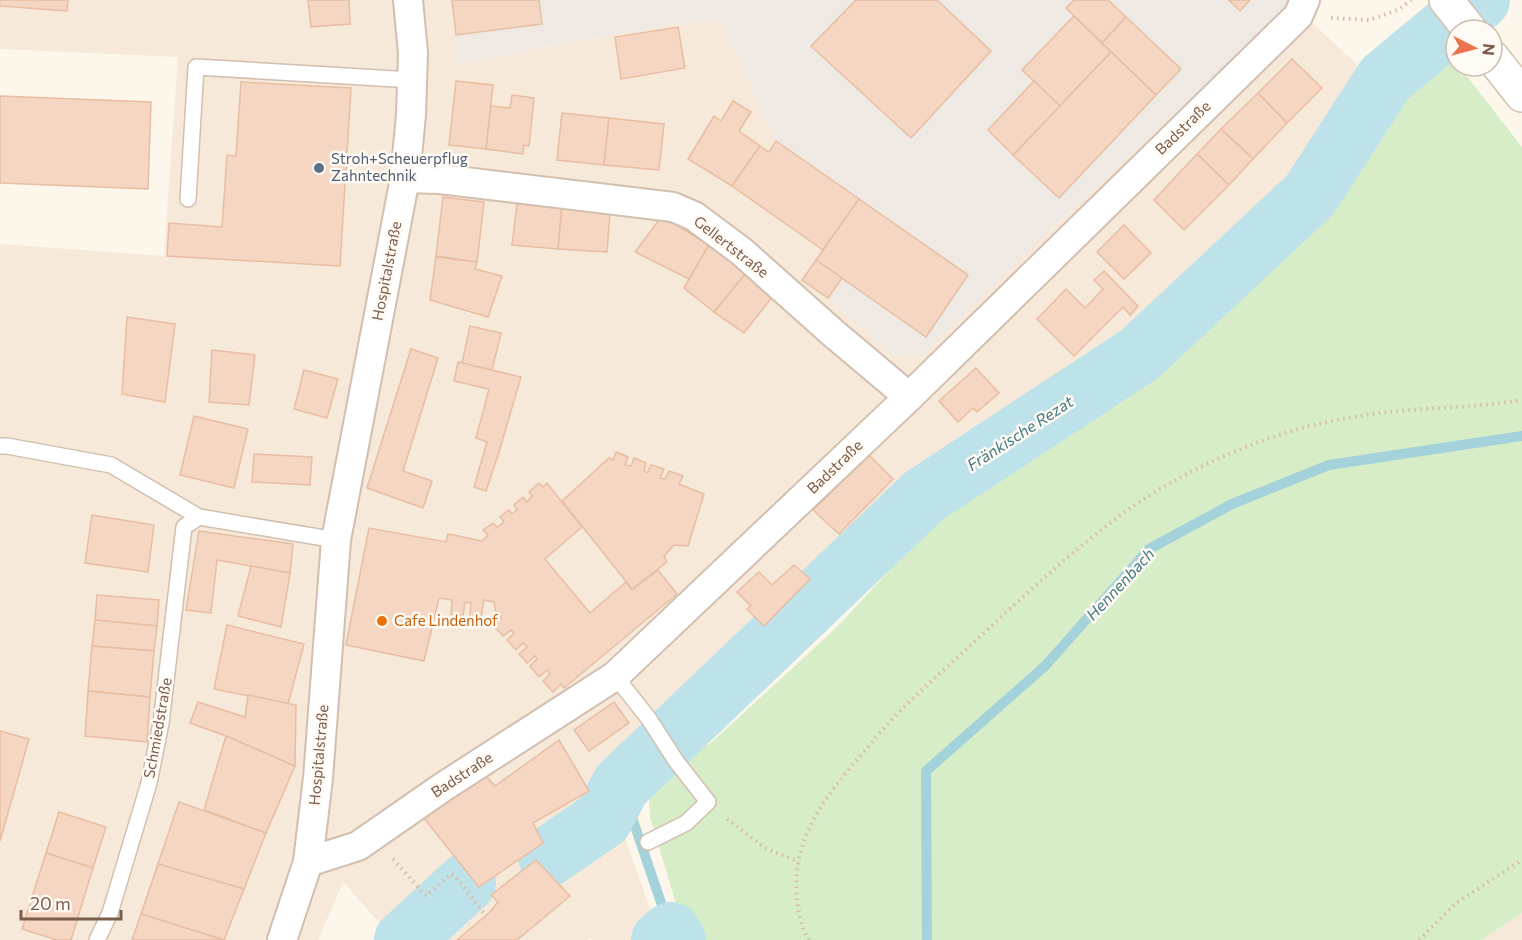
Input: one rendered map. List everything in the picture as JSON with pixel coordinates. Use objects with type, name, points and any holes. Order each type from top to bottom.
[{"type":"main road","points":[[1446,0],[1460,18]]},
{"type":"main road","points":[[1504,72],[1522,95]]},
{"type":"street","name":"Hospitalstraße","points":[[282,940],[308,861],[318,778],[336,540],[405,178],[412,80],[408,0]]},
{"type":"street","name":"Badstraße","points":[[308,861],[358,846],[443,787],[615,676],[909,397],[1301,8]]},
{"type":"street","name":"Gellertstraße","points":[[405,178],[440,179],[673,207],[694,216],[741,251],[909,397]]},
{"type":"lane","points":[[188,199],[196,67],[412,80]]},
{"type":"lane","points":[[0,446],[111,465],[200,517],[336,540]]},
{"type":"lane","name":"Schmiedstraße","points":[[97,940],[110,913],[149,783],[161,723],[184,527],[200,517]]},
{"type":"lane","points":[[615,676],[649,719],[676,761],[708,802],[686,823],[648,842]]},
{"type":"path","points":[[1301,8],[1369,20],[1398,10],[1411,0]]},
{"type":"path","points":[[809,940],[802,930],[797,893],[797,861],[803,842],[838,781],[896,715],[1027,593],[1105,527],[1175,480],[1274,437],[1327,422],[1381,413],[1522,400]]},
{"type":"path","points":[[708,802],[765,848],[797,861]]},
{"type":"path","points":[[372,836],[426,896],[451,874],[486,915]]},
{"type":"path","points":[[1419,940],[1456,903],[1522,860]]},
{"type":"shaded area","points":[[0,0],[452,0],[459,63],[680,23],[720,20],[776,141],[859,199],[816,260],[890,353],[905,356],[923,355],[1070,211],[1292,4],[1373,79],[1296,187],[1128,342],[906,493],[711,685],[600,767],[654,920],[638,940],[593,940],[590,938],[587,940],[395,940],[343,882],[318,940],[0,940],[0,244],[164,256],[178,57],[0,49]]},
{"type":"shaded area","points":[[452,0],[1296,0],[1070,211],[923,356],[905,356],[890,353],[828,298],[816,260],[858,199],[776,141],[720,20],[680,23],[458,63]]},
{"type":"shaded area","points":[[1522,913],[1522,940],[1481,940]]},
{"type":"green space","points":[[1444,66],[1444,78],[1468,78],[1522,147],[1522,913],[1481,940],[691,940],[683,927],[650,817],[648,780],[712,742],[835,629],[943,513],[1173,356],[1241,294],[1334,195],[1403,99]]},
{"type":"building","points":[[0,0],[68,0],[67,11],[0,6]]},
{"type":"building","points":[[308,0],[349,0],[350,24],[311,27]]},
{"type":"building","points":[[452,0],[539,0],[542,24],[456,35]]},
{"type":"building","points":[[856,0],[937,0],[991,51],[911,138],[811,46]]},
{"type":"building","points":[[1074,0],[1108,0],[1126,17],[1102,43],[1066,8]]},
{"type":"building","points":[[1229,0],[1250,0],[1240,11]]},
{"type":"building","points":[[1074,16],[1111,52],[1060,106],[1022,70]]},
{"type":"building","points":[[1126,17],[1181,69],[1156,95],[1102,43]]},
{"type":"building","points":[[678,27],[685,68],[621,79],[615,37]]},
{"type":"building","points":[[1111,52],[1156,95],[1059,198],[1013,155]]},
{"type":"building","points":[[1292,59],[1322,88],[1287,123],[1258,93]]},
{"type":"building","points":[[456,81],[493,85],[486,149],[449,145]]},
{"type":"building","points":[[1034,81],[1060,106],[1013,155],[988,130]]},
{"type":"building","points":[[241,82],[351,88],[340,266],[167,256],[169,223],[222,227],[227,155],[236,156]]},
{"type":"building","points":[[1258,93],[1287,123],[1253,159],[1221,129]]},
{"type":"building","points":[[512,95],[534,98],[529,146],[524,145],[523,154],[486,149],[491,106],[510,108]]},
{"type":"building","points":[[0,96],[151,102],[148,189],[0,183]]},
{"type":"building","points":[[733,101],[751,112],[739,131],[760,146],[732,186],[688,159],[714,116],[721,121]]},
{"type":"building","points":[[562,113],[609,118],[604,165],[557,160]]},
{"type":"building","points":[[609,118],[664,124],[659,170],[604,165]]},
{"type":"building","points":[[1221,129],[1253,159],[1229,185],[1197,154]]},
{"type":"building","points":[[776,141],[859,199],[823,250],[732,186],[760,146],[769,152]]},
{"type":"building","points":[[1197,154],[1229,185],[1184,230],[1154,200]]},
{"type":"building","points":[[443,197],[484,202],[477,262],[436,256]]},
{"type":"building","points":[[859,199],[968,275],[926,337],[816,260]]},
{"type":"building","points":[[517,204],[562,207],[558,249],[512,245]]},
{"type":"building","points":[[562,207],[610,213],[607,252],[558,249]]},
{"type":"building","points":[[662,216],[709,245],[689,279],[635,252]]},
{"type":"building","points":[[1124,225],[1151,253],[1124,279],[1097,252]]},
{"type":"building","points":[[709,245],[746,273],[714,312],[684,288]]},
{"type":"building","points":[[436,257],[477,262],[475,269],[502,276],[488,317],[430,300]]},
{"type":"building","points":[[816,260],[842,278],[828,298],[802,280]]},
{"type":"building","points":[[1104,271],[1138,306],[1130,315],[1123,307],[1074,356],[1037,319],[1066,289],[1085,308],[1103,289],[1094,280]]},
{"type":"building","points":[[746,273],[773,296],[744,333],[714,312]]},
{"type":"building","points":[[127,317],[175,324],[165,402],[122,394]]},
{"type":"building","points":[[470,326],[501,333],[492,370],[462,363]]},
{"type":"building","points":[[411,349],[438,358],[403,471],[432,481],[423,508],[367,488]]},
{"type":"building","points":[[212,350],[255,355],[249,405],[209,402]]},
{"type":"building","points":[[458,362],[521,377],[486,491],[474,487],[487,442],[476,438],[489,389],[454,381]]},
{"type":"building","points":[[976,368],[999,393],[977,412],[973,408],[958,422],[939,401]]},
{"type":"building","points":[[304,370],[338,379],[327,418],[294,409]]},
{"type":"building","points":[[194,416],[248,429],[234,488],[180,475]]},
{"type":"building","points":[[616,452],[628,457],[625,465],[631,466],[634,458],[646,463],[644,471],[647,473],[651,465],[664,469],[660,478],[665,479],[669,471],[683,476],[679,484],[704,494],[688,546],[674,545],[664,556],[667,562],[632,589],[562,501],[609,458],[613,460]]},
{"type":"building","points":[[254,454],[312,457],[310,485],[252,482]]},
{"type":"building","points":[[869,455],[893,479],[839,534],[813,510]]},
{"type":"building","points":[[539,483],[543,487],[547,483],[582,527],[545,559],[590,613],[626,582],[632,590],[658,570],[677,594],[564,688],[561,684],[553,692],[543,681],[550,674],[547,670],[539,677],[530,666],[537,659],[535,656],[527,663],[519,654],[527,647],[523,643],[516,650],[507,640],[514,633],[511,630],[503,636],[493,625],[501,618],[496,613],[494,602],[484,600],[481,617],[470,616],[471,603],[465,602],[463,616],[451,614],[452,600],[439,598],[424,661],[346,645],[369,528],[446,542],[448,534],[482,541],[488,535],[483,530],[493,523],[497,527],[504,522],[500,517],[509,510],[512,514],[517,510],[514,505],[523,497],[527,502],[532,496],[529,492]]},
{"type":"building","points":[[92,515],[154,525],[148,572],[85,563]]},
{"type":"building","points":[[199,531],[293,544],[290,573],[217,560],[211,613],[186,610]]},
{"type":"building","points":[[794,565],[810,579],[764,626],[747,609],[751,606],[737,592],[759,572],[772,585]]},
{"type":"building","points":[[251,566],[290,573],[281,627],[238,616]]},
{"type":"building","points":[[97,595],[159,600],[157,626],[95,620]]},
{"type":"building","points":[[95,620],[157,626],[154,651],[92,646]]},
{"type":"building","points":[[227,625],[304,644],[288,704],[214,689]]},
{"type":"building","points":[[92,646],[154,651],[150,697],[88,691]]},
{"type":"building","points":[[88,691],[150,697],[147,742],[85,736]]},
{"type":"building","points":[[248,695],[296,705],[295,766],[190,723],[198,702],[245,717]]},
{"type":"building","points":[[614,702],[629,723],[589,751],[574,730]]},
{"type":"building","points":[[0,731],[29,739],[0,841]]},
{"type":"building","points":[[226,736],[295,766],[266,833],[204,810]]},
{"type":"building","points":[[559,740],[589,791],[533,823],[543,843],[479,887],[423,817],[483,773],[495,786]]},
{"type":"building","points":[[179,802],[266,833],[244,889],[158,864]]},
{"type":"building","points":[[59,812],[106,827],[93,868],[46,853]]},
{"type":"building","points":[[46,853],[93,868],[71,940],[57,940],[22,929]]},
{"type":"building","points":[[536,860],[570,896],[517,940],[457,940],[490,912],[498,902],[491,895]]},
{"type":"building","points":[[158,864],[244,889],[224,940],[141,914]]},
{"type":"building","points":[[141,914],[224,940],[132,940]]},
{"type":"waterway","name":"Fränkische Rezat","points":[[548,857],[603,819],[621,785],[924,496],[1140,354],[1310,195],[1385,79],[1480,0]]},
{"type":"waterway","name":"Hennenbach","points":[[927,940],[926,771],[1045,666],[1149,549],[1232,504],[1329,465],[1522,436]]},
{"type":"waterway","points":[[621,785],[671,932]]},
{"type":"waterway","name":"Fränkische Rezat","points":[[404,940],[466,883]]},
{"type":"waterway","name":"Fränkische Rezat","points":[[661,940],[671,932],[676,940]]},
{"type":"place","name":"Stroh+Scheuerpflug Zahntechnik","points":[[319,168]]},
{"type":"place","name":"Cafe Lindenhof","points":[[382,621]]}]
